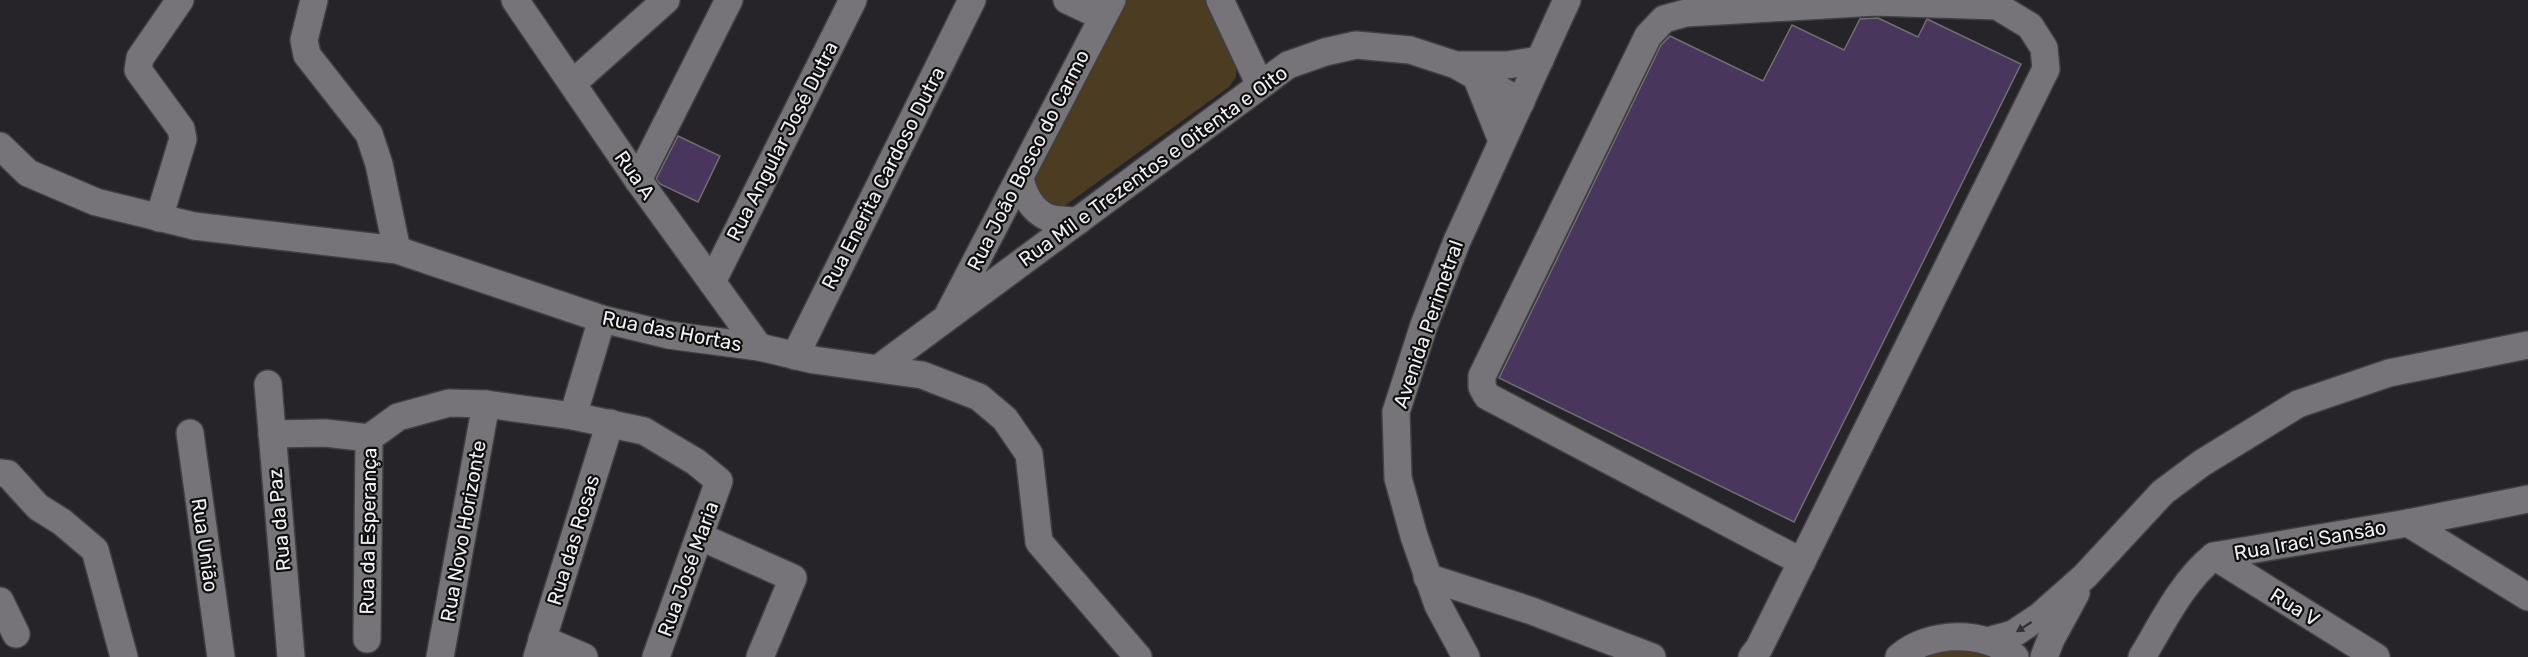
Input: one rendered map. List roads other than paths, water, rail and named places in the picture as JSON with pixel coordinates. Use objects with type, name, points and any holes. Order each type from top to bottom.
[{"type":"street","points":[[159,218],[183,139],[181,129],[138,70],[140,58],[180,0]]},
{"type":"street","points":[[314,0],[304,40],[307,55],[369,134],[379,164],[397,250]]},
{"type":"street","name":"Rua A","points":[[514,0],[638,180],[759,348]]},
{"type":"street","points":[[573,83],[666,0]]},
{"type":"street","points":[[638,180],[729,0]]},
{"type":"street","name":"Rua Angular José Dutra","points":[[712,282],[853,0]]},
{"type":"street","name":"Rua Enerita Cardoso Dutra","points":[[795,356],[972,0]]},
{"type":"street","points":[[1067,0],[1107,8]]},
{"type":"street","points":[[1220,0],[1260,85]]},
{"type":"street","name":"Avenida Perimetral","points":[[1466,657],[1437,605],[1426,577],[1398,478],[1396,412],[1424,325],[1456,241],[1567,0]]},
{"type":"street","points":[[1752,657],[1759,648],[1802,562],[2046,69],[2044,48],[2030,26],[1997,6],[1876,2],[1686,13],[1664,19],[1648,36],[1482,376],[1482,387],[1486,396],[1802,562]]},
{"type":"street","name":"Rua João Bosco do Carmo","points":[[945,320],[1107,8]]},
{"type":"street","name":"Rua Mil e Trezentos e Oitenta e Oito","points":[[879,368],[1288,65],[1325,52],[1356,45],[1410,50],[1466,70],[1521,102]]},
{"type":"street","name":"Rua Mil e Trezentos e Oitenta e Oito","points":[[1466,70],[1540,60]]},
{"type":"street","points":[[1466,70],[1502,141]]},
{"type":"street","name":"Rua das Hortas","points":[[2,154],[28,173],[96,202],[159,218],[194,226],[397,250],[602,319],[668,335],[922,375],[979,397],[1005,419],[1029,454],[1039,542],[1138,657]]},
{"type":"street","points":[[1020,176],[1021,188],[1031,204],[1049,218],[1078,220]]},
{"type":"street","points":[[573,416],[602,319]]},
{"type":"street","points":[[1987,641],[2013,634],[2026,627],[2085,576],[2163,492],[2202,463],[2298,404],[2389,372],[2528,345]]},
{"type":"street","name":"Rua da Paz","points":[[268,384],[291,657]]},
{"type":"street","name":"Rua da Esperança","points":[[367,639],[369,438],[398,417],[449,403],[486,404],[610,423],[644,431],[696,462],[718,481]]},
{"type":"street","name":"Rua Novo Horizonte","points":[[440,657],[486,404]]},
{"type":"street","name":"Rua das Rosas","points":[[540,648],[610,423]]},
{"type":"street","name":"Rua União","points":[[190,433],[220,657]]},
{"type":"street","points":[[272,434],[325,433],[369,438]]},
{"type":"street","points":[[4,474],[38,507],[62,522],[95,550],[124,657]]},
{"type":"street","name":"Rua José Maria","points":[[656,657],[718,481]]},
{"type":"street","name":"Rua Iraci Sansão","points":[[2142,657],[2189,582],[2214,556],[2408,523],[2528,499]]},
{"type":"street","points":[[2408,523],[2528,597]]},
{"type":"street","points":[[700,537],[793,578],[760,657]]},
{"type":"street","name":"Rua V","points":[[2214,556],[2376,657]]},
{"type":"street","points":[[2044,657],[2051,639],[2085,576]]},
{"type":"street","points":[[1426,577],[1532,611],[1653,657]]},
{"type":"street","points":[[0,602],[16,634]]},
{"type":"street","points":[[1899,657],[1906,651],[1932,639],[1960,636],[1987,641],[2015,657]]},
{"type":"street","points":[[540,648],[584,657]]}]
